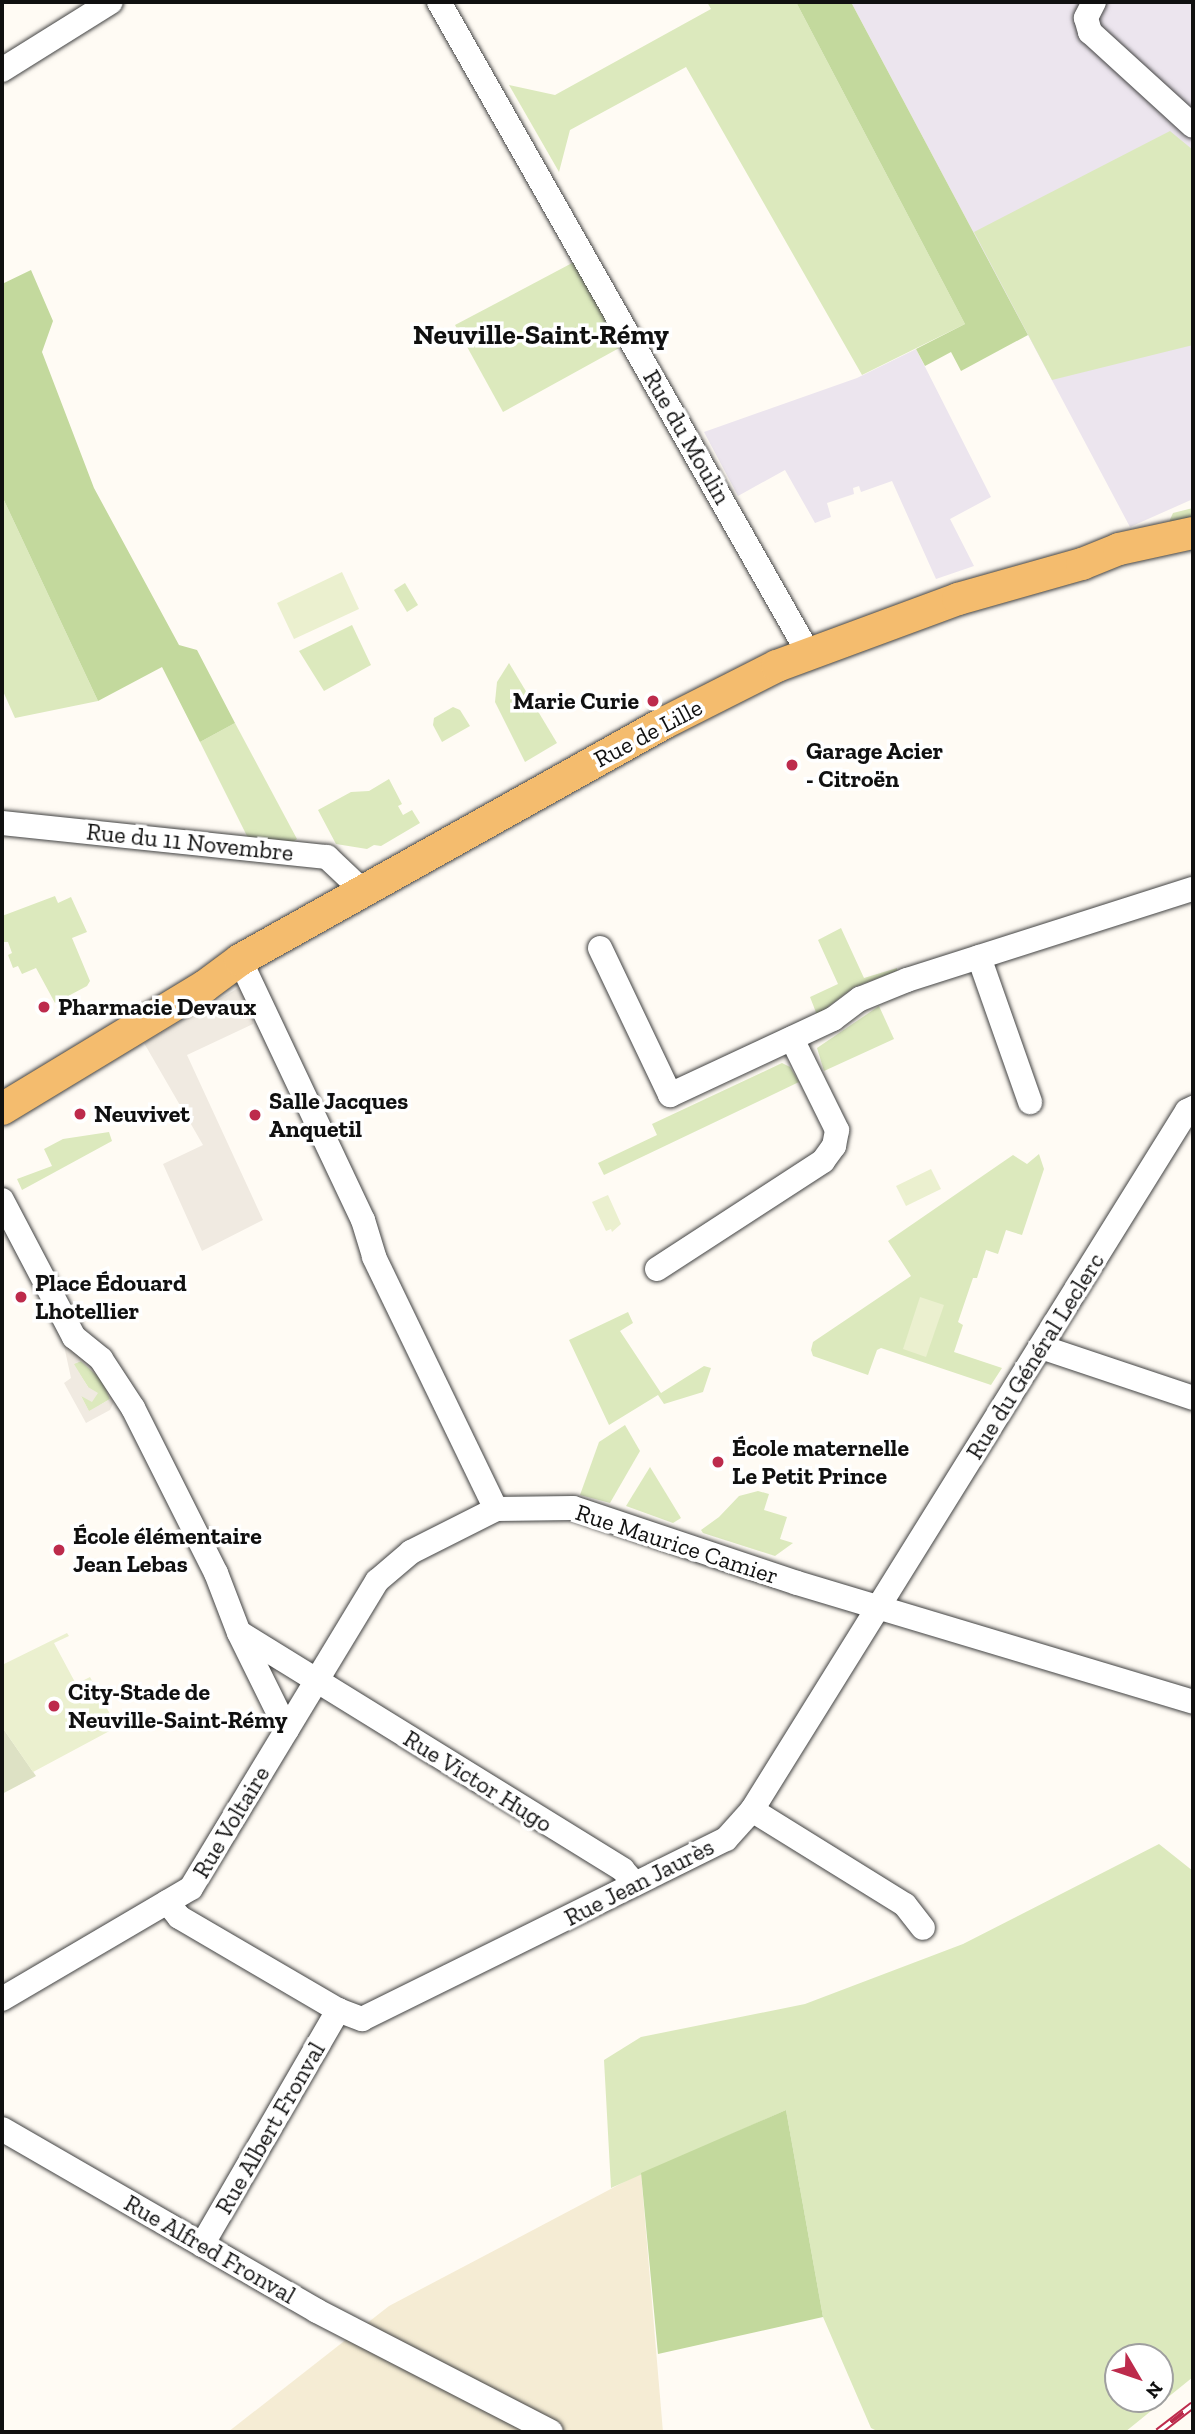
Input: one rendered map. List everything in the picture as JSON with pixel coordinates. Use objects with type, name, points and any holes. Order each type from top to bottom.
[{"type":"main road","name":"Rue de Lille","points":[[2,1109],[205,986],[240,960],[666,722],[777,666],[958,599],[1082,564],[1119,549],[1193,533]]},
{"type":"main road","name":"Rue de Lille","points":[[1082,564],[1118,563],[1193,551]]},
{"type":"main road","name":"Rue de Lille","points":[[2,1085],[198,976],[240,960]]},
{"type":"street","points":[[2,70],[111,2]]},
{"type":"street","name":"Rue du Moulin","points":[[439,2],[809,654]]},
{"type":"street","points":[[1094,2],[1086,18],[1095,39],[1193,126]]},
{"type":"street","name":"Rue du 11 Novembre","points":[[2,823],[327,857],[363,891]]},
{"type":"street","points":[[600,948],[670,1096],[834,1019],[860,999],[979,957],[1193,889]]},
{"type":"street","points":[[979,957],[1030,1102]]},
{"type":"street","points":[[240,960],[363,1220],[374,1257],[496,1508]]},
{"type":"street","points":[[656,1269],[823,1161],[834,1146],[837,1130],[792,1039]]},
{"type":"street","name":"Rue du Général Leclerc","points":[[879,1606],[1187,1111],[1193,1108]]},
{"type":"street","points":[[2,1200],[74,1337],[101,1359],[133,1408],[216,1573],[239,1633],[287,1730]]},
{"type":"street","points":[[1041,1347],[1193,1398]]},
{"type":"street","name":"Rue Maurice Camier","points":[[496,1508],[573,1508],[797,1583],[1193,1702]]},
{"type":"street","name":"Rue Voltaire","points":[[2,1999],[191,1888],[377,1581],[411,1552],[496,1508]]},
{"type":"street","name":"Rue Jean Jaurès","points":[[338,2010],[362,2018],[385,2010],[726,1839],[752,1810],[879,1606]]},
{"type":"street","name":"Rue Victor Hugo","points":[[239,1633],[623,1870],[635,1884]]},
{"type":"street","points":[[752,1810],[905,1905],[923,1928]]},
{"type":"street","points":[[167,1902],[179,1917],[338,2010]]},
{"type":"street","name":"Rue Albert Fronval","points":[[202,2245],[338,2010]]},
{"type":"street","name":"Rue Alfred Fronval","points":[[2,2129],[202,2245],[421,2366],[551,2432]]},
{"type":"shaded area","points":[[851,2],[1193,2],[1193,499],[1130,527]]},
{"type":"shaded area","points":[[916,349],[991,497],[950,519],[974,566],[936,579],[892,481],[861,492],[859,486],[853,488],[854,494],[827,503],[831,517],[815,523],[785,470],[738,496],[704,432],[857,378]]},
{"type":"shaded area","points":[[240,987],[253,1013],[253,1024],[187,1055],[263,1220],[202,1251],[163,1164],[203,1145],[144,1043]]},
{"type":"shaded area","points":[[63,1341],[83,1356],[117,1395],[110,1410],[86,1423],[64,1383],[71,1378]],"holes":[[[81,1361],[102,1380],[110,1399],[89,1411],[81,1396],[92,1402],[98,1393],[88,1387],[74,1364]]]},
{"type":"shaded area","points":[[641,2173],[663,2432],[228,2432],[389,2306]]},
{"type":"green space","points":[[707,2],[796,2],[965,324],[862,375],[686,67],[570,130],[559,172],[509,85],[555,95],[711,9]]},
{"type":"green space","points":[[796,2],[851,2],[1028,335],[961,371],[951,352],[925,366],[916,349],[965,324]]},
{"type":"green space","points":[[1170,131],[1193,150],[1193,345],[1052,380],[974,232]]},
{"type":"green space","points":[[574,262],[621,347],[503,412],[455,325]]},
{"type":"green space","points":[[31,270],[53,321],[42,352],[94,488],[179,645],[197,650],[235,723],[200,742],[162,667],[98,701],[2,496],[2,284]]},
{"type":"green space","points":[[2,496],[98,701],[15,718],[2,689]]},
{"type":"green space","points":[[1193,508],[1193,524],[1168,524],[1173,513]]},
{"type":"green space","points":[[342,572],[359,609],[294,639],[277,603]]},
{"type":"green space","points":[[405,583],[418,605],[407,612],[394,590]]},
{"type":"green space","points":[[352,625],[371,665],[324,691],[299,651]]},
{"type":"green space","points":[[509,663],[557,743],[525,762],[495,702],[497,682]]},
{"type":"green space","points":[[453,707],[460,710],[470,726],[442,742],[433,725],[434,718]]},
{"type":"green space","points":[[235,723],[297,839],[291,843],[248,838],[200,742]]},
{"type":"green space","points":[[389,779],[402,804],[398,806],[403,815],[412,810],[420,823],[381,846],[374,845],[367,849],[336,844],[318,810],[351,792],[369,791]]},
{"type":"green space","points":[[55,896],[58,903],[71,897],[87,932],[72,938],[90,981],[87,986],[55,1003],[36,968],[22,974],[18,966],[13,968],[8,955],[12,953],[8,942],[2,942],[2,916]]},
{"type":"green space","points":[[841,928],[864,978],[897,968],[897,971],[854,987],[817,1015],[810,997],[838,984],[818,940]]},
{"type":"green space","points":[[879,1006],[894,1039],[824,1071],[817,1048]]},
{"type":"green space","points":[[782,1063],[790,1067],[799,1082],[604,1175],[598,1163],[657,1135],[652,1124]]},
{"type":"green space","points":[[109,1132],[112,1141],[22,1190],[17,1179],[52,1166],[44,1149],[63,1139]]},
{"type":"green space","points":[[1039,1154],[1044,1169],[1022,1235],[1006,1230],[998,1254],[986,1250],[958,1322],[963,1325],[954,1352],[1002,1368],[991,1385],[881,1348],[877,1350],[868,1375],[813,1356],[813,1342],[911,1276],[888,1241],[1013,1155],[1027,1164]]},
{"type":"green space","points":[[931,1169],[941,1189],[906,1206],[896,1186]]},
{"type":"green space","points":[[608,1195],[621,1224],[612,1232],[611,1229],[606,1231],[592,1202]]},
{"type":"green space","points":[[920,1297],[944,1305],[926,1357],[903,1349]]},
{"type":"green space","points":[[628,1312],[633,1323],[620,1331],[661,1393],[704,1366],[711,1368],[703,1392],[664,1404],[658,1395],[609,1425],[569,1340]]},
{"type":"green space","points":[[81,1361],[102,1380],[110,1399],[89,1412],[81,1396],[88,1387],[73,1364]]},
{"type":"green space","points":[[625,1425],[640,1451],[610,1503],[580,1495],[599,1442]]},
{"type":"green space","points":[[650,1467],[681,1518],[673,1523],[626,1506]]},
{"type":"green space","points":[[758,1491],[769,1494],[764,1510],[787,1517],[780,1539],[793,1543],[775,1556],[703,1533],[701,1530],[719,1517],[739,1496]]},
{"type":"green space","name":"City-Stade de Neuville-Saint-Rémy","points":[[67,1633],[69,1636],[54,1643],[76,1684],[90,1677],[117,1727],[33,1772],[2,1727],[2,1665]]},
{"type":"green space","points":[[2,1727],[36,1776],[2,1794]]},
{"type":"green space","points":[[1159,1844],[1193,1871],[1193,2377],[1174,2392],[1174,2343],[1104,2343],[1104,2413],[1148,2413],[1125,2432],[879,2432],[871,2428],[823,2317],[786,2110],[611,2188],[604,2060],[641,2037],[805,2004],[963,1944]]},
{"type":"green space","points":[[786,2110],[823,2317],[658,2354],[641,2173]]},
{"type":"railway","points":[[1158,2432],[1193,2405]]},
{"type":"place","name":"Marie Curie","points":[[653,701]]},
{"type":"place","name":"Garage Acier - Citroën","points":[[792,765]]},
{"type":"place","name":"Pharmacie Devaux","points":[[44,1007]]},
{"type":"place","name":"Neuvivet","points":[[80,1114]]},
{"type":"place","name":"Salle Jacques Anquetil","points":[[255,1115]]},
{"type":"place","name":"Place Édouard Lhotellier","points":[[21,1297]]},
{"type":"place","name":"École maternelle Le Petit Prince","points":[[718,1462]]},
{"type":"place","name":"École élémentaire Jean Lebas","points":[[59,1550]]},
{"type":"place","name":"City-Stade de Neuville-Saint-Rémy","points":[[54,1706]]},
{"type":"district","name":"Neuville-Saint-Rémy","points":[[541,335]]}]
